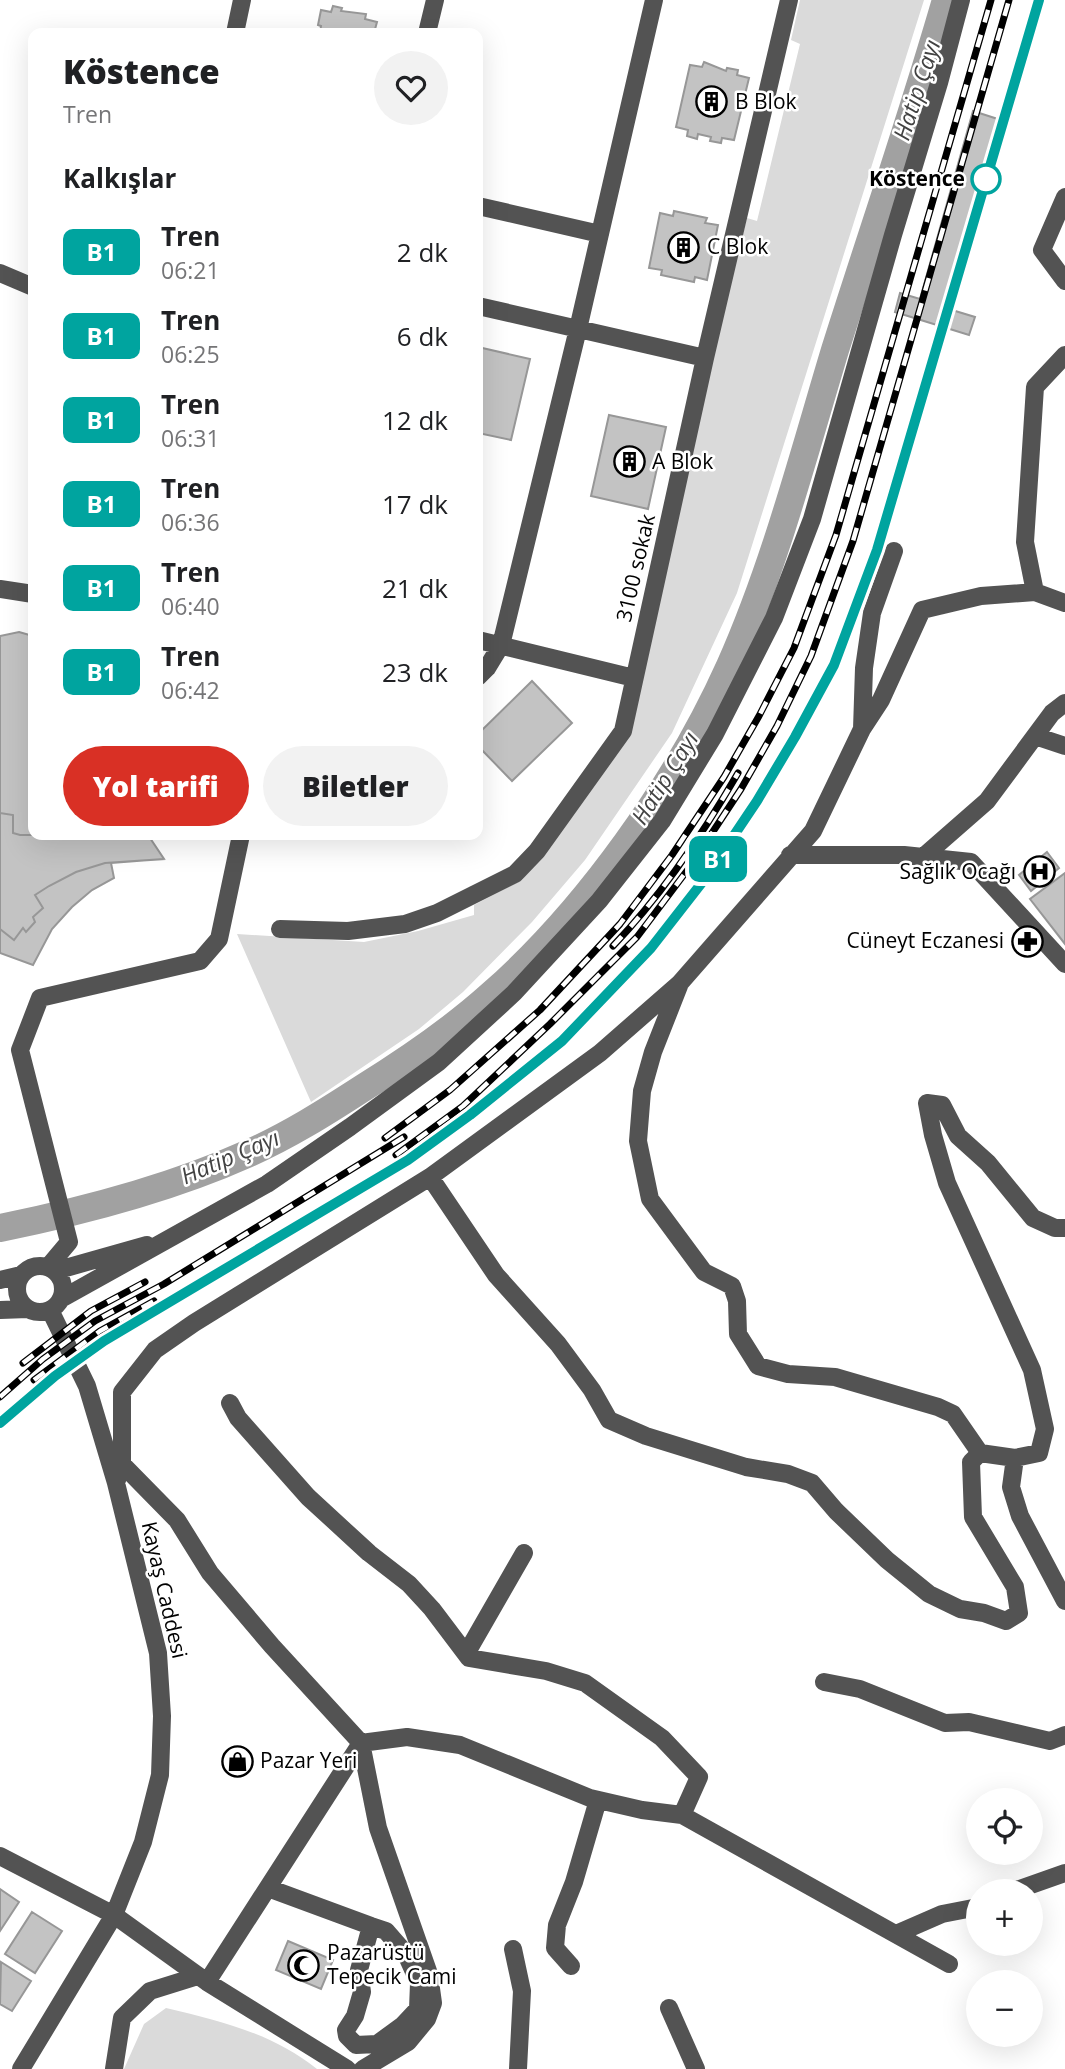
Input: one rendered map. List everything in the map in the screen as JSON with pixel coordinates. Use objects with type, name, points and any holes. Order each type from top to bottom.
[{"type":"street","points":[[235,28],[242,0]]},
{"type":"street","points":[[428,28],[435,0]]},
{"type":"street","points":[[483,672],[501,645],[654,0]]},
{"type":"street","name":"3100 sokak","points":[[279,929],[348,931],[405,924],[447,908],[515,874],[537,851],[623,730],[705,358],[789,0]]},
{"type":"street","points":[[0,1310],[28,1309],[43,1312],[267,1184],[439,1062],[514,993],[598,901],[662,821],[715,734],[775,618],[812,519],[961,0]]},
{"type":"street","points":[[1065,197],[1042,250],[1065,281]]},
{"type":"street","points":[[483,207],[600,234]]},
{"type":"street","points":[[0,273],[28,285]]},
{"type":"street","points":[[483,307],[705,358]]},
{"type":"street","points":[[1035,592],[1025,542],[1035,387],[1065,355]]},
{"type":"street","points":[[862,729],[864,668],[872,613],[894,551]]},
{"type":"street","points":[[0,589],[28,593]]},
{"type":"street","points":[[116,1483],[122,1464],[122,1392],[155,1350],[194,1322],[430,1177],[600,1054],[680,983],[813,831],[862,729],[881,700],[922,610],[981,596],[1035,592],[1065,603]]},
{"type":"street","points":[[483,641],[634,678]]},
{"type":"street","points":[[923,857],[987,801],[1052,713],[1065,703]]},
{"type":"street","points":[[1035,736],[1065,746]]},
{"type":"street","points":[[52,1269],[69,1242],[20,1050],[40,998],[200,961],[219,939],[240,840]]},
{"type":"street","points":[[790,855],[904,855],[971,862],[1065,964]]},
{"type":"street","points":[[680,983],[653,1052],[642,1091],[638,1142],[650,1199],[704,1272],[732,1286],[737,1301],[738,1334],[758,1366],[788,1374],[835,1377],[938,1406],[953,1414],[980,1453],[1015,1458],[1039,1453],[1045,1429],[1032,1370],[947,1183],[927,1103],[942,1105],[958,1136],[988,1163],[1033,1218],[1055,1228],[1065,1228]]},
{"type":"street","points":[[430,1177],[496,1275],[558,1344],[609,1420],[646,1436],[746,1467],[788,1474],[813,1483],[836,1511],[887,1560],[929,1594],[960,1609],[984,1613],[1006,1621],[1019,1613],[1015,1587],[973,1517],[971,1462],[980,1453]]},
{"type":"street","points":[[28,1309],[18,1297],[17,1282],[21,1275],[33,1266],[52,1269],[171,1239]]},
{"type":"street","points":[[52,1269],[63,1283],[56,1304]]},
{"type":"street","points":[[0,1280],[21,1275]]},
{"type":"street","name":"Kayaş Caddesi","points":[[21,2069],[114,1915],[143,1842],[160,1774],[162,1716],[158,1653],[116,1483],[87,1386],[56,1304]]},
{"type":"street","points":[[230,1403],[238,1418],[308,1497],[369,1553],[409,1584],[432,1609],[469,1658],[546,1671],[585,1683],[662,1738],[699,1777],[682,1815]]},
{"type":"street","points":[[1015,1458],[1011,1487],[1020,1516],[1065,1601]]},
{"type":"street","points":[[122,1464],[177,1520],[210,1573],[272,1646],[361,1743],[378,1828],[429,1974],[433,2003],[427,2019],[408,2042],[363,2069]]},
{"type":"street","points":[[466,1654],[524,1553]]},
{"type":"street","points":[[824,1682],[860,1689],[945,1723],[969,1722],[1050,1741],[1065,1735]]},
{"type":"street","points":[[114,2069],[122,2018],[150,1991],[203,1979],[268,1888],[361,1743],[407,1737],[460,1745],[598,1800],[642,1810],[682,1815],[949,1964]]},
{"type":"street","points":[[570,1966],[555,1948],[556,1925],[574,1882],[598,1800]]},
{"type":"street","points":[[0,1856],[114,1915],[203,1979],[347,2069]]},
{"type":"street","points":[[1043,1881],[1065,1873]]},
{"type":"street","points":[[268,1888],[386,1931],[406,1954],[419,1983],[418,2009],[403,2025],[377,2044],[356,2045],[347,2036],[346,2030],[355,2016],[362,1992],[359,1969],[371,1926]]},
{"type":"street","points":[[896,1934],[942,1914],[966,1909]]},
{"type":"street","points":[[513,1949],[522,1991],[518,2069]]},
{"type":"street","points":[[669,2008],[696,2069]]},
{"type":"shaded area","points":[[800,0],[924,0],[737,593],[672,733],[585,860],[532,922],[463,992],[419,1029],[311,1102],[237,934],[364,942],[418,931],[474,915],[474,905],[522,880],[612,758],[747,218],[757,221],[800,44],[791,40]]},
{"type":"shaded area","points":[[166,2008],[264,2037],[317,2069],[124,2069],[144,2024]]},
{"type":"building","points":[[333,6],[342,8],[341,11],[366,14],[365,19],[377,22],[375,28],[321,28],[318,25],[321,10],[331,12]]},
{"type":"building","name":"B Blok","points":[[704,62],[726,71],[727,68],[738,70],[737,75],[749,78],[734,140],[722,138],[721,143],[710,141],[711,137],[698,134],[697,139],[687,136],[688,130],[676,127],[690,65],[702,67]]},
{"type":"building","points":[[973,111],[1007,122],[952,310],[975,317],[969,335],[895,312],[900,293],[920,299]]},
{"type":"building","name":"C Blok","points":[[674,211],[707,218],[705,223],[718,225],[707,280],[695,277],[694,282],[661,275],[662,270],[649,268],[660,213],[673,216]]},
{"type":"building","points":[[483,348],[530,359],[511,440],[483,434]]},
{"type":"building","name":"A Blok","points":[[609,415],[666,427],[648,509],[591,496]]},
{"type":"building","points":[[19,632],[28,635],[28,840],[151,840],[164,859],[105,863],[76,872],[49,886],[35,895],[43,908],[33,917],[35,922],[26,932],[23,928],[14,940],[0,929],[0,636]]},
{"type":"building","points":[[532,681],[572,723],[512,781],[483,751],[483,729]]},
{"type":"building","points":[[0,813],[13,815],[13,833],[28,835],[28,840],[151,840],[164,859],[111,863],[114,878],[92,890],[72,907],[52,929],[33,965],[0,953]]},
{"type":"building","name":"Sağlık Ocağı","points":[[1047,852],[1059,868],[1031,891],[1019,875]]},
{"type":"building","points":[[1065,873],[1065,944],[1030,899]]},
{"type":"building","points":[[0,1889],[19,1902],[0,1931]]},
{"type":"building","points":[[32,1912],[62,1931],[35,1973],[5,1954]]},
{"type":"building","name":"Pazarüstü Tepecik Cami","points":[[288,1941],[333,1960],[321,1989],[276,1970]]},
{"type":"building","points":[[1,1962],[31,1981],[12,2011],[0,2004]]},
{"type":"waterway","name":"Hatip Çayı","points":[[0,1228],[94,1206],[187,1178],[247,1154],[306,1123],[413,1055],[476,1008],[527,962],[595,885],[657,799],[684,755],[709,710],[746,628],[787,510],[946,0]]},
{"type":"railway","points":[[385,1138],[450,1090],[540,1010],[620,924],[672,855],[724,777],[759,716],[794,648],[836,535],[991,0]]},
{"type":"railway","points":[[396,1155],[463,1106],[637,937],[689,868],[741,789],[777,726],[811,656],[853,541],[1009,0]]},
{"type":"railway","points":[[0,1423],[55,1376],[104,1341],[408,1160],[470,1115],[562,1041],[651,948],[704,880],[757,801],[833,665],[877,550],[1039,0]]},
{"type":"railway","points":[[613,946],[648,907],[680,863],[738,773]]},
{"type":"railway","points":[[0,1397],[43,1359],[95,1321],[164,1284],[404,1137]]},
{"type":"railway","points":[[23,1363],[91,1311],[145,1282]]},
{"type":"railway","points":[[34,1380],[100,1331],[154,1301]]},
{"type":"train","name":"B1","points":[[0,1423],[55,1376],[104,1341],[408,1160],[470,1115],[562,1041],[651,948],[704,880],[757,801],[834,665],[877,550],[1039,0]]},
{"type":"place","name":"B Blok","points":[[712,102]]},
{"type":"place","name":"Köstence","points":[[986,179]]},
{"type":"place","name":"C Blok","points":[[684,247]]},
{"type":"place","name":"A Blok","points":[[629,462]]},
{"type":"place","name":"Sağlık Ocağı","points":[[1039,872]]},
{"type":"place","name":"Cüneyt Eczanesi","points":[[1027,941]]},
{"type":"place","name":"Pazar Yeri","points":[[237,1761]]},
{"type":"place","name":"Pazarüstü Tepecik Cami","points":[[304,1965]]}]
